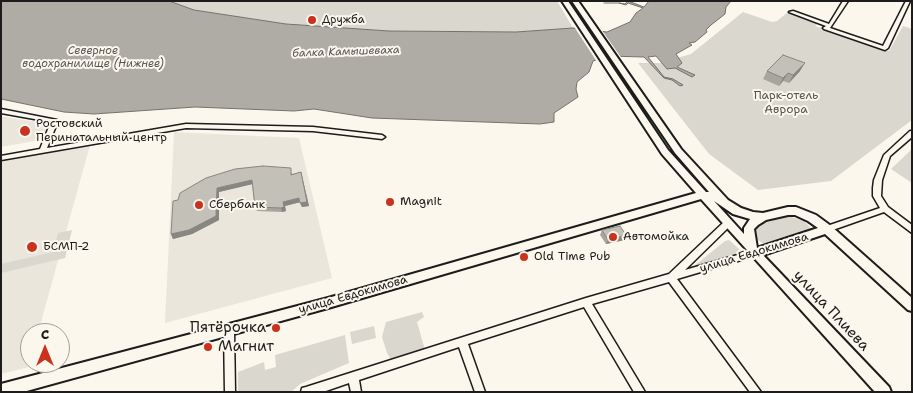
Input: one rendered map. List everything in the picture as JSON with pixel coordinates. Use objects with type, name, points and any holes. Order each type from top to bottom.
[{"type":"main road","points":[[565,1],[665,152],[711,195],[738,211],[763,217]]},
{"type":"main road","points":[[575,1],[678,152],[711,195]]},
{"type":"main road","name":"улица Плиева","points":[[711,195],[728,223],[752,251],[884,392]]},
{"type":"main road","name":"улица Евдокимова","points":[[1,391],[229,330],[711,195]]},
{"type":"main road","points":[[752,251],[749,228],[754,222],[763,217],[796,211],[812,218],[828,229],[912,306]]},
{"type":"main road","name":"улица Евдокимова","points":[[752,251],[828,229]]},
{"type":"street","points":[[846,1],[830,26],[826,28],[886,48],[908,1]]},
{"type":"street","points":[[791,12],[830,26]]},
{"type":"street","points":[[1,111],[55,120],[43,150]]},
{"type":"street","points":[[1,158],[186,126],[313,129],[382,137]]},
{"type":"street","points":[[912,133],[888,156],[878,180],[877,196],[885,209],[912,230]]},
{"type":"street","name":"улица Евдокимова","points":[[828,229],[885,209]]},
{"type":"street","points":[[728,223],[671,278],[756,392]]},
{"type":"street","name":"улица Евдокимова","points":[[306,392],[752,251]]},
{"type":"street","points":[[586,302],[640,392]]},
{"type":"street","points":[[229,330],[230,392]]},
{"type":"street","points":[[462,342],[480,392]]},
{"type":"street","points":[[354,377],[356,392]]},
{"type":"shaded area","name":"Ростовский Перинатальный центр","points":[[1,116],[51,124],[45,139],[1,147]]},
{"type":"shaded area","points":[[174,132],[299,138],[332,278],[165,323]]},
{"type":"shaded area","name":"БСМП-2","points":[[90,145],[41,323],[20,323],[20,369],[1,374],[1,161]]},
{"type":"green space","name":"Дружба","points":[[169,1],[557,1],[573,28],[516,32],[389,31],[331,28],[286,24],[194,10]]},
{"type":"green space","name":"Парк-отель Аврора","points":[[743,12],[772,22],[777,21],[788,12],[819,23],[815,26],[889,51],[903,26],[912,29],[912,120],[831,181],[758,190],[709,154],[638,63],[660,63],[691,54]]},
{"type":"green space","points":[[912,149],[912,183],[891,169]]},
{"type":"green space","points":[[788,216],[804,221],[810,227],[809,232],[772,244],[762,243],[755,238],[752,229],[758,225]]},
{"type":"green space","points":[[72,230],[65,258],[1,273],[1,264],[53,252],[58,233]]},
{"type":"green space","points":[[729,240],[741,252],[696,268],[694,266],[725,241]]},
{"type":"green space","points":[[422,312],[424,317],[417,322],[425,350],[391,360],[382,337],[386,322]]},
{"type":"green space","points":[[374,326],[376,338],[352,344],[350,332]]},
{"type":"green space","points":[[345,335],[349,363],[300,384],[291,392],[238,392],[238,372],[264,362],[265,370],[276,367],[275,355]]},
{"type":"water","name":"Северное водохранилище (Нижнее)","points":[[1,1],[169,1],[194,10],[286,24],[389,31],[516,32],[573,28],[607,32],[630,22],[636,13],[643,8],[628,3],[626,5],[619,3],[625,4],[628,1],[644,7],[649,1],[731,1],[726,7],[725,14],[706,30],[707,32],[695,42],[689,43],[692,45],[676,54],[682,63],[677,67],[695,75],[692,77],[675,68],[667,69],[656,56],[648,57],[664,77],[673,79],[683,85],[680,86],[672,80],[664,78],[644,57],[608,56],[593,61],[589,72],[577,82],[578,97],[554,113],[554,122],[540,124],[372,118],[314,109],[294,111],[195,107],[94,114],[64,112],[1,99]]},
{"type":"pier","points":[[573,25],[601,29],[623,60],[608,58],[597,62]]},
{"type":"building","points":[[783,55],[805,63],[793,75],[788,73],[783,78],[767,71]]},
{"type":"building","name":"Сбербанк","points":[[263,166],[291,168],[291,175],[301,172],[307,202],[300,203],[299,198],[283,202],[284,207],[281,208],[255,207],[252,180],[217,188],[216,216],[189,230],[171,234],[173,201],[178,200],[180,193],[206,178],[235,169]]},
{"type":"building","points":[[620,226],[626,235],[608,240],[602,230]]},
{"type":"waterway","points":[[604,3],[619,3]]},
{"type":"place","name":"Дружба","points":[[312,20]]},
{"type":"place","name":"Ростовский Перинатальный центр","points":[[25,131]]},
{"type":"place","name":"Magnit","points":[[390,202]]},
{"type":"place","name":"Сбербанк","points":[[199,205]]},
{"type":"place","name":"Автомойка","points":[[613,237]]},
{"type":"place","name":"БСМП-2","points":[[32,247]]},
{"type":"place","name":"Old Time Pub","points":[[524,257]]},
{"type":"place","name":"Пятёрочка","points":[[276,328]]},
{"type":"place","name":"Магнит","points":[[208,347]]},
{"type":"water label","name":"балка Камышеваха","points":[[346,52]]}]
